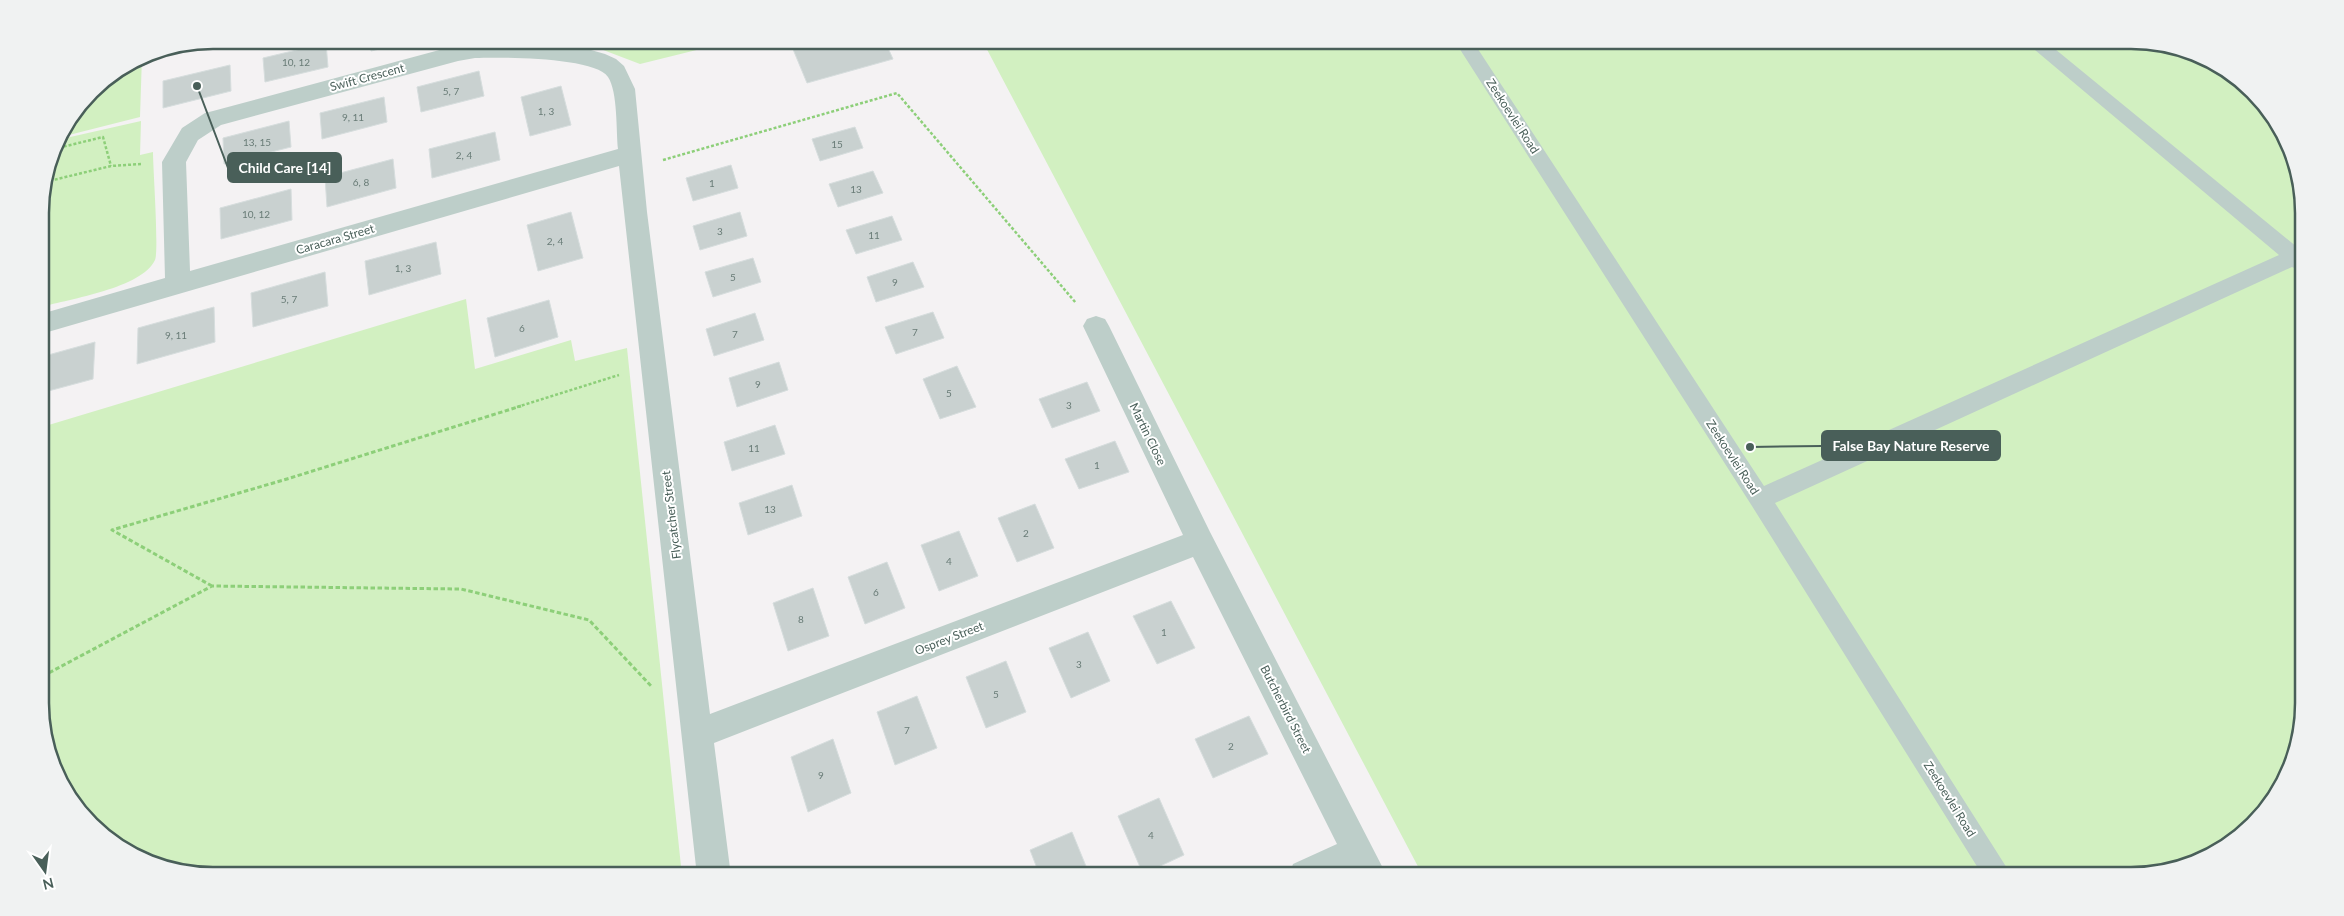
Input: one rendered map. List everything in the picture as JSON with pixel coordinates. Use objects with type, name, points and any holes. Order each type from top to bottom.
[{"type":"street","name":"Swift Crescent","points":[[174,162],[190,134],[213,119],[227,114],[458,53],[491,49],[591,58],[610,65],[618,71],[624,89],[630,162]]},
{"type":"street","points":[[174,162],[178,285]]},
{"type":"street","name":"Caracara Street","points":[[49,322],[630,162]]},
{"type":"street","name":"Flycatcher Street","points":[[630,162],[713,867]]},
{"type":"street","name":"Martin Close","points":[[1096,326],[1200,541]]},
{"type":"street","name":"Osprey Street","points":[[698,734],[1200,541]]},
{"type":"street","name":"Butcherbird Street","points":[[1200,541],[1365,864]]},
{"type":"street","points":[[1350,867],[1365,864]]},
{"type":"lane","name":"Zeekoevlei Road","points":[[1469,49],[1760,500],[1993,867]]},
{"type":"lane","points":[[2043,49],[2295,258]]},
{"type":"lane","points":[[1760,500],[2295,261]]},
{"type":"path","points":[[630,162],[897,93],[1096,326]]},
{"type":"path","points":[[63,147],[103,137],[111,166]]},
{"type":"path","points":[[52,180],[111,166],[174,162]]},
{"type":"path","points":[[653,365],[287,479],[112,530],[212,586],[461,589],[589,620],[657,692]]},
{"type":"path","points":[[49,673],[212,586]]},
{"type":"green space","points":[[601,49],[701,49],[640,64]]},
{"type":"green space","points":[[987,49],[2132,49],[2174,54],[2204,66],[2222,76],[2239,89],[2255,105],[2268,122],[2278,140],[2287,160],[2294,191],[2295,714],[2287,756],[2278,776],[2268,794],[2255,811],[2239,827],[2213,845],[2194,855],[2163,864],[2142,867],[1418,867]]},
{"type":"green space","points":[[142,65],[140,117],[69,135],[76,122],[97,97],[122,76]]},
{"type":"green space","points":[[141,121],[140,155],[153,152],[156,253],[155,260],[148,270],[136,278],[104,291],[49,305],[50,191],[54,170],[68,138]]},
{"type":"green space","points":[[466,299],[475,369],[571,340],[575,361],[627,348],[681,867],[202,867],[160,859],[122,840],[89,811],[76,794],[57,756],[52,735],[49,714],[49,425]]},
{"type":"building","points":[[301,49],[326,49],[328,67],[265,82],[263,58]]},
{"type":"building","points":[[793,49],[888,49],[893,59],[807,83]]},
{"type":"building","points":[[230,65],[231,91],[163,108],[163,81]]},
{"type":"building","points":[[479,71],[484,96],[421,112],[417,87]]},
{"type":"building","points":[[561,86],[571,125],[530,136],[521,97]]},
{"type":"building","points":[[384,97],[387,122],[322,139],[320,113]]},
{"type":"building","points":[[289,121],[291,147],[224,164],[223,138]]},
{"type":"building","points":[[855,127],[863,148],[820,161],[812,139]]},
{"type":"building","points":[[495,132],[500,160],[432,178],[429,149]]},
{"type":"building","points":[[393,159],[396,188],[327,207],[325,177]]},
{"type":"building","points":[[731,165],[738,188],[693,201],[686,178]]},
{"type":"building","points":[[873,171],[883,193],[838,207],[829,184]]},
{"type":"building","points":[[291,189],[292,220],[221,239],[220,208]]},
{"type":"building","points":[[571,212],[583,258],[538,271],[527,225]]},
{"type":"building","points":[[740,212],[747,236],[700,250],[693,226]]},
{"type":"building","points":[[892,216],[902,240],[856,254],[846,230]]},
{"type":"building","points":[[436,242],[441,274],[369,295],[365,261]]},
{"type":"building","points":[[753,258],[761,282],[713,297],[705,272]]},
{"type":"building","points":[[913,262],[924,287],[876,302],[867,277]]},
{"type":"building","points":[[325,272],[328,306],[253,327],[251,293]]},
{"type":"building","points":[[549,300],[558,337],[495,357],[487,318]]},
{"type":"building","points":[[214,307],[215,342],[137,364],[138,328]]},
{"type":"building","points":[[933,312],[944,338],[896,354],[885,327]]},
{"type":"building","points":[[755,313],[764,340],[714,356],[706,329]]},
{"type":"building","points":[[95,342],[93,379],[49,391],[49,355]]},
{"type":"building","points":[[779,362],[788,390],[737,407],[729,378]]},
{"type":"building","points":[[957,366],[976,407],[940,419],[923,379]]},
{"type":"building","points":[[1087,382],[1100,411],[1052,428],[1039,399]]},
{"type":"building","points":[[775,425],[785,454],[732,471],[724,442]]},
{"type":"building","points":[[1115,441],[1129,472],[1079,489],[1065,459]]},
{"type":"building","points":[[792,485],[802,516],[748,535],[739,503]]},
{"type":"building","points":[[1035,504],[1054,548],[1017,562],[998,518]]},
{"type":"building","points":[[959,531],[978,576],[939,591],[921,545]]},
{"type":"building","points":[[887,562],[905,608],[865,624],[848,577]]},
{"type":"building","points":[[813,588],[829,636],[788,651],[773,603]]},
{"type":"building","points":[[1171,601],[1195,648],[1157,664],[1133,616]]},
{"type":"building","points":[[1088,632],[1110,681],[1071,698],[1049,648]]},
{"type":"building","points":[[1006,661],[1026,712],[986,728],[966,677]]},
{"type":"building","points":[[917,696],[937,748],[895,765],[877,712]]},
{"type":"building","points":[[1249,716],[1268,754],[1213,778],[1195,739]]},
{"type":"building","points":[[833,739],[851,793],[808,812],[791,757]]},
{"type":"building","points":[[1159,798],[1184,855],[1158,867],[1140,867],[1118,816]]},
{"type":"building","points":[[1072,832],[1086,867],[1037,867],[1030,850]]},
{"type":"place","name":"Child Care [14]","points":[[197,86]]},
{"type":"place","name":"False Bay Nature Reserve","points":[[1750,447]]}]
